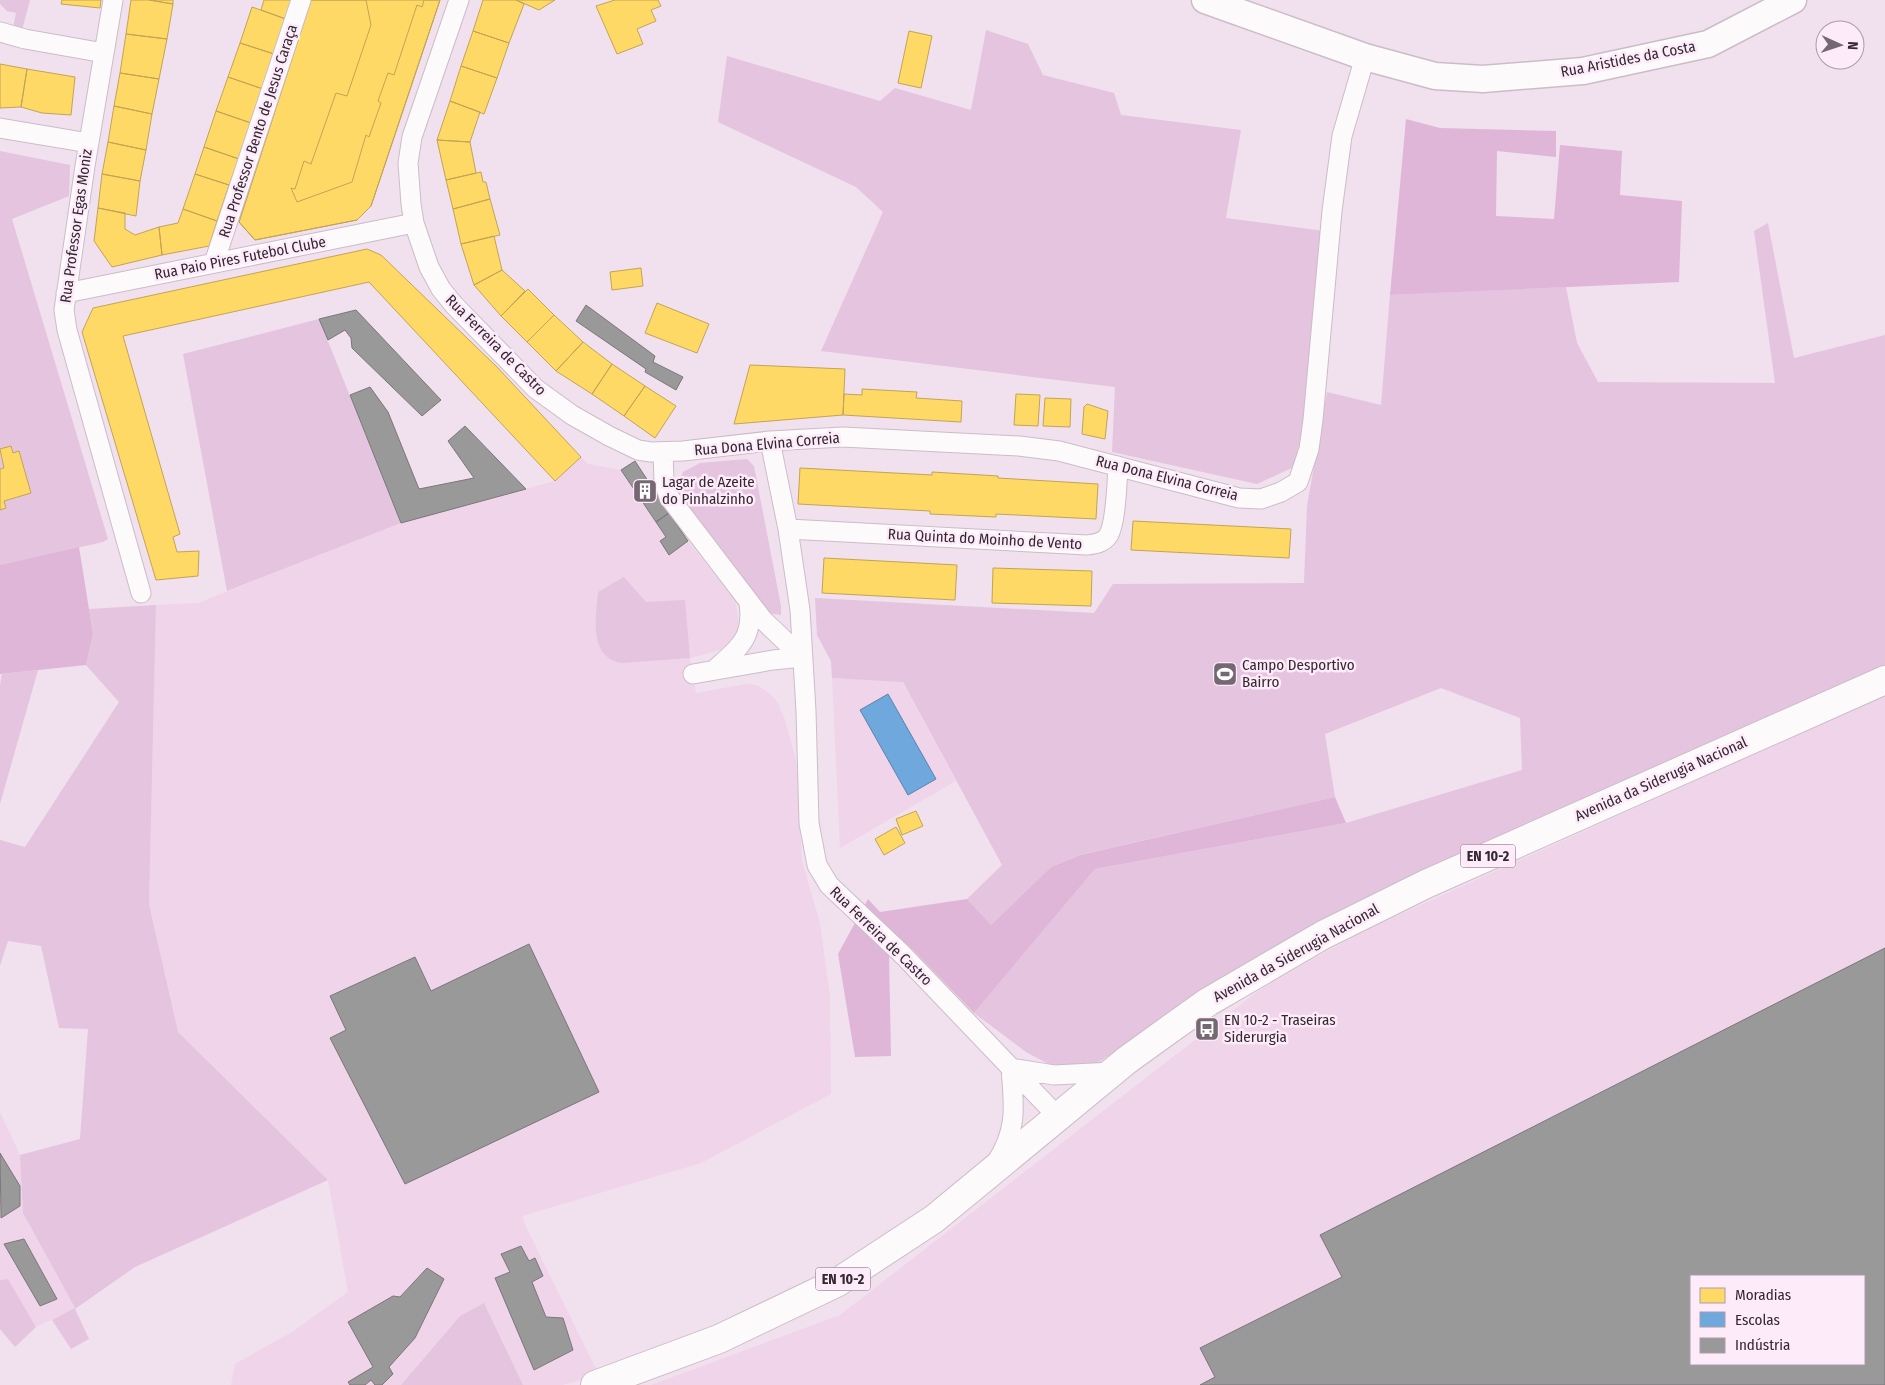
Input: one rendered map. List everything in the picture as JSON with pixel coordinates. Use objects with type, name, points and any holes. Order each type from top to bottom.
[{"type":"main road","name":"Avenida da Siderugia Nacional","points":[[595,1385],[719,1339],[838,1282],[934,1219],[1114,1072],[1208,1002],[1323,935],[1426,884],[1885,680]]},
{"type":"street","name":"Rua Professor Egas Moniz","points":[[113,0],[64,310],[67,330],[142,593]]},
{"type":"street","name":"Rua Professor Bento de Jesus Caraça","points":[[214,263],[301,0]]},
{"type":"street","name":"Rua Ferreira de Castro","points":[[459,0],[412,137],[408,164],[414,223],[429,267],[441,289],[454,306],[536,389],[572,414],[609,436],[638,450],[663,452]]},
{"type":"street","name":"Rua Aristides da Costa","points":[[1205,0],[1365,58],[1435,76],[1483,79],[1582,71],[1708,44],[1793,0]]},
{"type":"street","points":[[0,32],[25,39],[104,53]]},
{"type":"street","name":"Rua Dona Elvina Correia","points":[[663,452],[770,441],[843,437],[1019,446],[1059,451],[1239,498],[1261,499],[1281,492],[1298,482],[1309,450],[1332,212],[1342,136],[1365,58]]},
{"type":"street","points":[[0,128],[89,143]]},
{"type":"street","name":"Rua Paio Pires Futebol Clube","points":[[66,293],[414,223]]},
{"type":"street","name":"Rua Ferreira de Castro","points":[[770,441],[788,529],[800,610],[810,823],[817,865],[829,885],[903,954],[1058,1117]]},
{"type":"street","points":[[663,452],[664,482],[669,497],[768,626],[802,657]]},
{"type":"street","name":"Rua Quinta do Moinho de Vento","points":[[788,529],[1087,545],[1098,544],[1109,535],[1112,525],[1118,466]]},
{"type":"street","points":[[713,670],[742,646],[747,636],[751,618],[749,603]]},
{"type":"street","points":[[768,626],[782,624],[793,618],[800,610]]},
{"type":"street","points":[[693,674],[773,660],[802,657]]},
{"type":"street","points":[[990,1173],[1004,1151],[1014,1115],[1011,1068],[1054,1075],[1114,1072]]},
{"type":"shaded area","points":[[0,0],[30,0],[22,30],[13,28],[16,13],[7,11],[0,4]]},
{"type":"shaded area","points":[[986,30],[1028,44],[1043,75],[1114,93],[1121,115],[1241,130],[1226,218],[1324,231],[1308,403],[1294,467],[1257,484],[1112,452],[1115,387],[821,351],[883,212],[856,187],[718,122],[727,56],[880,101],[895,88],[971,110]]},
{"type":"shaded area","points":[[1406,119],[1440,128],[1556,131],[1556,157],[1497,151],[1496,216],[1554,219],[1560,145],[1622,151],[1620,195],[1682,201],[1679,282],[1390,295]]},
{"type":"shaded area","points":[[0,151],[70,165],[69,196],[12,219],[108,539],[103,542],[0,565]]},
{"type":"shaded area","points":[[1768,223],[1794,358],[1885,335],[1885,665],[1530,822],[1407,880],[1237,970],[1090,1068],[1056,1068],[1026,1052],[974,1013],[1095,869],[1346,823],[1522,770],[1520,718],[1441,688],[1325,734],[1335,797],[1079,855],[1051,867],[991,925],[967,899],[1002,865],[903,682],[832,678],[831,661],[817,635],[815,598],[1094,613],[1113,584],[1304,583],[1307,506],[1327,392],[1381,405],[1390,295],[1566,287],[1577,343],[1598,382],[1775,383],[1754,231]]},
{"type":"shaded area","points":[[319,319],[401,523],[227,591],[183,354]]},
{"type":"shaded area","points":[[581,457],[588,464],[621,470],[635,461],[688,541],[736,602],[738,633],[728,648],[690,658],[696,693],[746,684],[757,685],[769,693],[778,703],[785,720],[796,760],[802,861],[820,923],[830,997],[831,1094],[701,1163],[522,1216],[599,1375],[562,1385],[523,1385],[484,1303],[460,1316],[401,1385],[231,1385],[235,1364],[292,1332],[348,1292],[328,1180],[178,1032],[149,904],[156,605],[198,603],[401,523],[555,481]]},
{"type":"shaded area","points":[[747,459],[754,466],[781,606],[781,615],[767,613],[673,493],[683,472],[700,463]]},
{"type":"shaded area","points":[[79,547],[93,634],[86,665],[0,674],[0,565]]},
{"type":"shaded area","points":[[624,577],[646,602],[685,600],[690,658],[622,663],[611,659],[604,653],[596,635],[598,592]]},
{"type":"shaded area","points":[[156,605],[149,904],[178,1032],[328,1180],[135,1267],[75,1309],[89,1339],[71,1349],[52,1320],[75,1308],[23,1213],[20,1155],[80,1139],[88,1029],[59,1028],[41,946],[8,941],[0,966],[0,840],[25,847],[119,702],[86,665],[93,634],[89,609]]},
{"type":"shaded area","points":[[38,670],[0,804],[0,685],[2,674]]},
{"type":"shaded area","points":[[832,678],[902,681],[956,781],[840,848]]},
{"type":"shaded area","points":[[1885,695],[1885,1385],[651,1385],[840,1315],[1262,988],[1363,931]]},
{"type":"shaded area","points":[[1335,797],[1346,823],[1095,869],[974,1013],[912,949],[889,955],[891,1056],[855,1057],[838,954],[868,899],[880,912],[967,899],[991,925],[1051,867],[1080,855]]},
{"type":"shaded area","points":[[0,1112],[20,1155],[23,1213],[75,1309],[36,1327],[8,1279],[0,1280]]},
{"type":"shaded area","points":[[8,1279],[36,1327],[15,1347],[0,1329],[0,1280]]},
{"type":"shaded area","points":[[484,1303],[523,1385],[401,1385],[460,1316]]},
{"type":"building: Moradias","points":[[62,0],[101,0],[100,8],[61,4]]},
{"type":"building: Moradias","points":[[131,0],[149,0],[173,4],[167,39],[126,34]]},
{"type":"building: Moradias","points":[[149,0],[173,0],[173,4]]},
{"type":"building: Moradias","points":[[264,0],[296,0],[291,21],[261,10]]},
{"type":"building: Moradias","points":[[311,0],[366,0],[371,25],[347,96],[336,93],[311,164],[304,161],[295,189],[291,188],[297,202],[352,182],[366,135],[369,137],[381,103],[378,101],[388,73],[394,75],[417,5],[422,7],[424,0],[440,0],[371,206],[357,220],[255,240],[239,222]]},
{"type":"building: Moradias","points":[[311,0],[440,0],[371,206],[357,220],[255,240],[239,222]]},
{"type":"building: Moradias","points":[[483,0],[516,0],[524,4],[509,43],[473,31]]},
{"type":"building: Moradias","points":[[516,0],[555,0],[539,10]]},
{"type":"building: Moradias","points":[[615,0],[658,0],[661,6],[651,10],[656,21],[637,29],[643,44],[617,54],[596,6]]},
{"type":"building: Moradias","points":[[252,7],[286,19],[274,54],[240,43]]},
{"type":"building: Moradias","points":[[473,31],[509,43],[497,78],[461,66]]},
{"type":"building: Moradias","points":[[909,31],[932,36],[921,88],[898,83]]},
{"type":"building: Moradias","points":[[126,34],[167,39],[159,79],[120,73]]},
{"type":"building: Moradias","points":[[240,43],[274,54],[263,89],[228,77]]},
{"type":"building: Moradias","points":[[0,64],[27,69],[21,107],[0,108]]},
{"type":"building: Moradias","points":[[461,66],[497,78],[484,114],[450,101]]},
{"type":"building: Moradias","points":[[27,69],[75,77],[71,115],[42,113],[21,107]]},
{"type":"building: Moradias","points":[[120,73],[159,79],[152,114],[114,106]]},
{"type":"building: Moradias","points":[[228,77],[263,89],[251,123],[216,111]]},
{"type":"building: Moradias","points":[[450,101],[480,112],[470,142],[437,140]]},
{"type":"building: Moradias","points":[[114,106],[152,114],[146,150],[108,142]]},
{"type":"building: Moradias","points":[[216,111],[251,123],[239,159],[204,147]]},
{"type":"building: Moradias","points":[[437,140],[470,142],[476,173],[446,180]]},
{"type":"building: Moradias","points":[[108,142],[146,150],[140,181],[102,174]]},
{"type":"building: Moradias","points":[[204,147],[239,159],[229,185],[195,174]]},
{"type":"building: Moradias","points":[[481,172],[483,182],[486,182],[490,199],[453,209],[446,180]]},
{"type":"building: Moradias","points":[[102,174],[140,181],[136,216],[98,208]]},
{"type":"building: Moradias","points":[[195,174],[229,185],[217,221],[183,209]]},
{"type":"building: Moradias","points":[[490,199],[500,235],[461,244],[453,209]]},
{"type":"building: Moradias","points":[[98,208],[125,213],[125,229],[135,235],[159,227],[162,255],[112,267],[94,241]]},
{"type":"building: Moradias","points":[[183,209],[217,221],[209,246],[162,255],[159,227],[178,223]]},
{"type":"building: Moradias","points":[[494,236],[502,270],[474,285],[461,244]]},
{"type":"building: Moradias","points":[[367,249],[381,255],[497,367],[581,457],[555,481],[369,282],[123,336],[180,534],[173,537],[177,552],[199,551],[198,576],[156,580],[82,332],[93,308]]},
{"type":"building: Moradias","points":[[641,268],[643,286],[612,290],[610,272]]},
{"type":"building: Moradias","points":[[502,270],[525,291],[501,316],[474,285]]},
{"type":"building: Moradias","points":[[528,289],[554,315],[527,342],[501,316]]},
{"type":"building: Moradias","points":[[657,303],[709,324],[697,353],[645,333]]},
{"type":"building: Moradias","points":[[554,315],[583,342],[556,371],[527,342]]},
{"type":"building: Moradias","points":[[583,342],[612,364],[592,394],[556,371]]},
{"type":"building: Moradias","points":[[612,364],[645,386],[624,416],[592,394]]},
{"type":"building: Moradias","points":[[750,365],[845,369],[843,415],[734,424]]},
{"type":"building: Moradias","points":[[645,386],[676,406],[655,438],[624,416]]},
{"type":"building: Moradias","points":[[862,389],[917,392],[916,398],[962,401],[961,422],[843,415],[844,394],[862,395]]},
{"type":"building: Moradias","points":[[1016,394],[1040,395],[1038,426],[1014,425]]},
{"type":"building: Moradias","points":[[1045,398],[1071,399],[1070,427],[1043,426]]},
{"type":"building: Moradias","points":[[1087,404],[1108,411],[1105,439],[1082,434],[1084,407]]},
{"type":"building: Moradias","points":[[11,446],[13,453],[19,451],[31,493],[4,501],[6,508],[0,510],[0,469],[4,468],[0,449]]},
{"type":"building: Moradias","points":[[800,468],[932,475],[932,472],[1098,484],[1096,519],[996,514],[996,517],[930,514],[930,511],[798,504]]},
{"type":"building: Moradias","points":[[1133,521],[1291,529],[1289,558],[1131,550]]},
{"type":"building: Moradias","points":[[824,558],[957,565],[955,600],[822,593]]},
{"type":"building: Moradias","points":[[993,568],[1092,571],[1091,606],[992,603]]},
{"type":"building: Moradias","points":[[916,811],[923,826],[902,835],[896,819]]},
{"type":"building: Moradias","points":[[896,827],[905,843],[884,855],[875,839]]},
{"type":"building: Escolas","points":[[888,694],[936,779],[908,795],[860,710]]},
{"type":"building: Indústria","points":[[586,305],[655,356],[653,362],[683,377],[676,390],[645,372],[646,369],[576,321]]},
{"type":"building: Indústria","points":[[356,310],[441,400],[422,416],[352,348],[351,338],[345,330],[328,340],[319,319]]},
{"type":"building: Indústria","points":[[370,387],[388,412],[419,489],[474,478],[448,441],[465,426],[526,489],[401,523],[350,395]]},
{"type":"building: Indústria","name":"Lagar de Azeite do Pinhalzinho","points":[[635,461],[669,513],[656,522],[621,470]]},
{"type":"building: Indústria","points":[[669,513],[688,541],[669,555],[660,541],[666,537],[656,522]]},
{"type":"building: Indústria","points":[[529,944],[599,1092],[405,1184],[330,1038],[346,1030],[330,996],[415,957],[431,991]]},
{"type":"building: Indústria","points":[[1885,948],[1885,1385],[1200,1385],[1215,1377],[1200,1348],[1342,1277],[1320,1235]]},
{"type":"building: Indústria","points":[[0,1153],[20,1186],[20,1206],[1,1218]]},
{"type":"building: Indústria","points":[[24,1239],[57,1299],[40,1306],[4,1244]]},
{"type":"building: Indústria","points":[[521,1246],[529,1261],[535,1258],[543,1276],[532,1282],[546,1317],[563,1318],[573,1350],[534,1370],[495,1278],[510,1272],[501,1254]]},
{"type":"building: Indústria","points":[[427,1268],[444,1279],[415,1338],[389,1367],[393,1374],[382,1385],[375,1385],[371,1380],[365,1385],[350,1385],[348,1382],[373,1367],[348,1322],[393,1296],[400,1297]]},
{"type":"place","name":"Lagar de Azeite do Pinhalzinho","points":[[645,491]]},
{"type":"place","name":"Campo Desportivo Bairro","points":[[1225,674]]},
{"type":"place","name":"EN 10-2 - Traseiras Siderurgia","points":[[1207,1029]]}]
